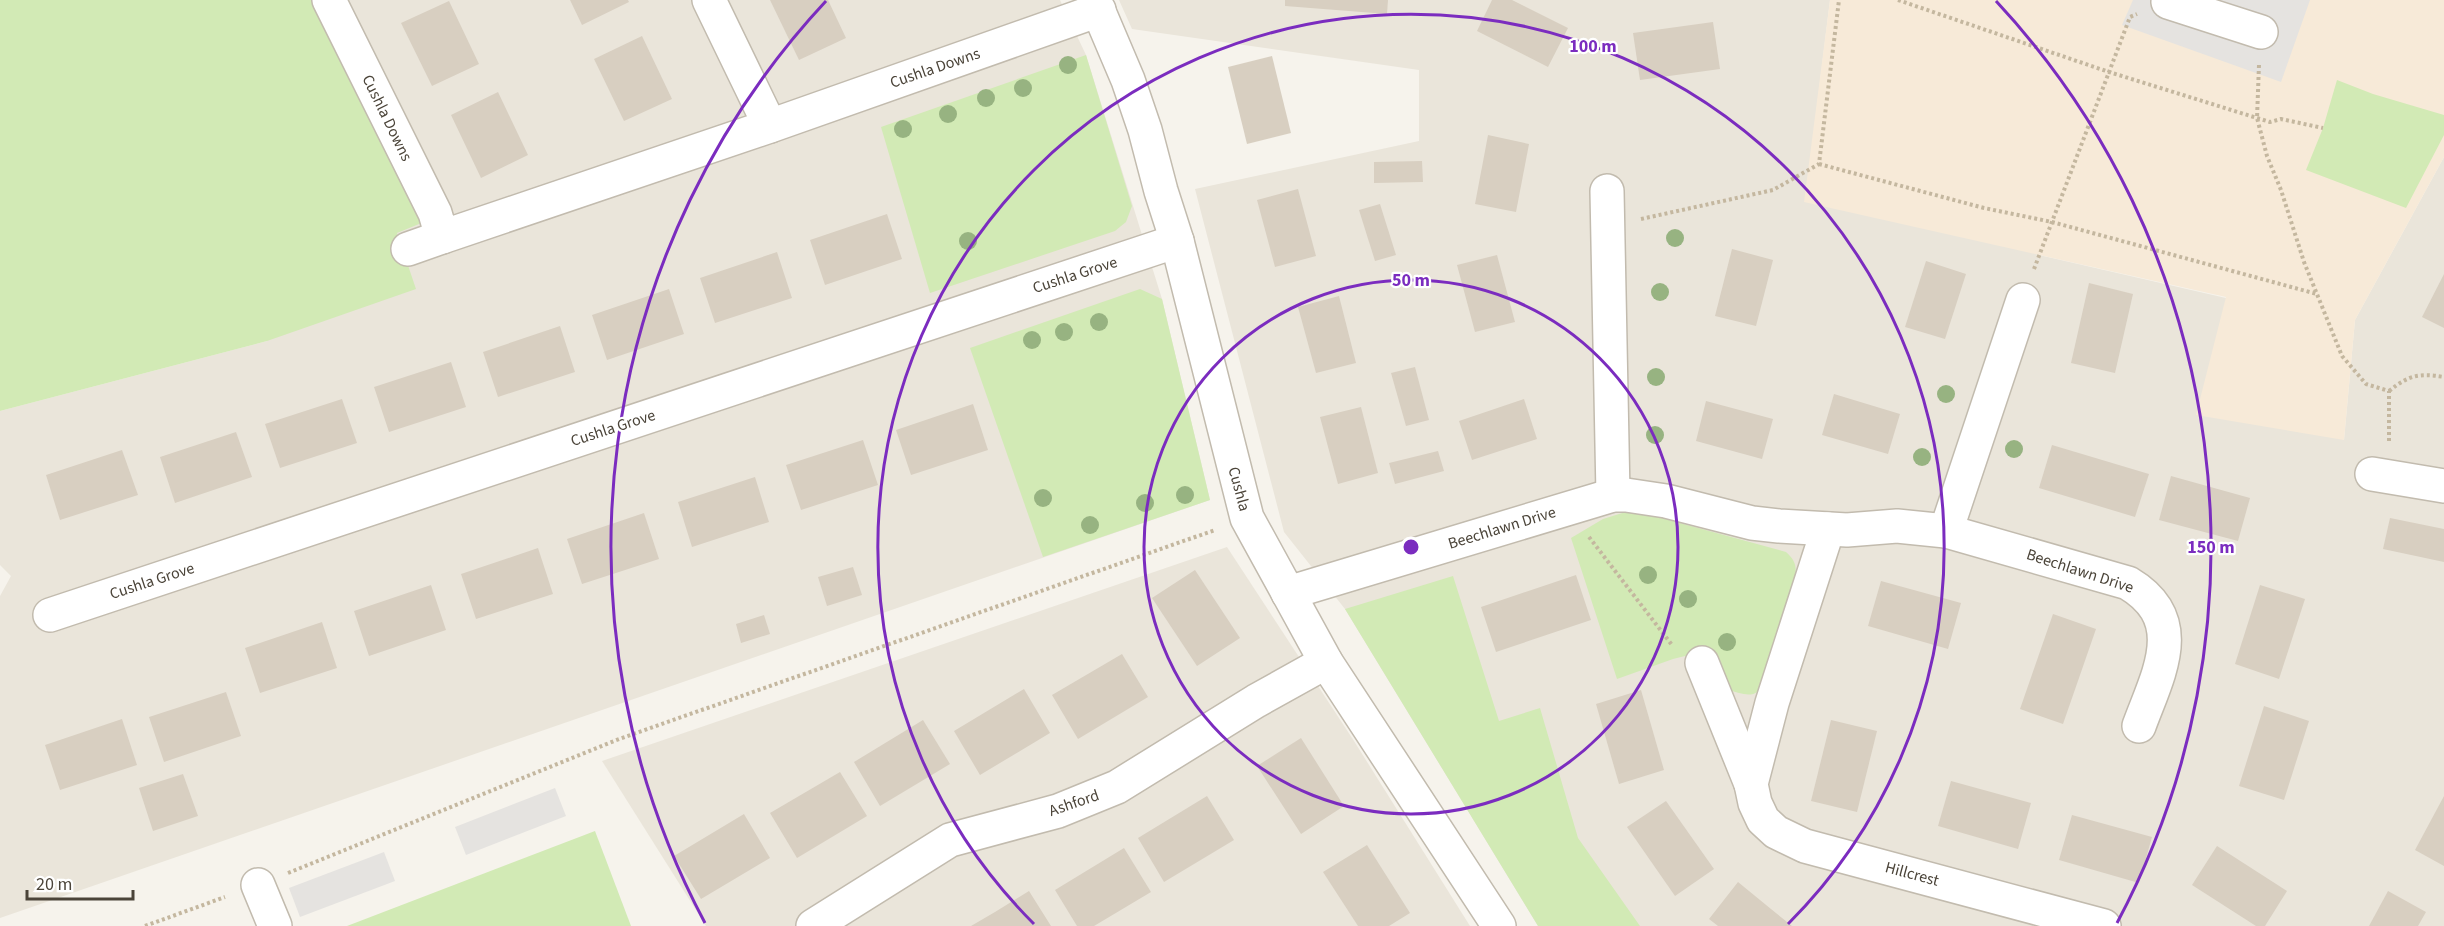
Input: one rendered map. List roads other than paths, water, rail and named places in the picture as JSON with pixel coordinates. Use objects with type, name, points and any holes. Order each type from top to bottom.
[{"type":"street","name":"Cushla Downs","points":[[329,0],[435,213],[442,237]]},
{"type":"street","points":[[709,0],[770,126]]},
{"type":"street","points":[[2168,2],[2261,32]]},
{"type":"street","name":"Cushla Downs","points":[[408,249],[770,126],[1096,5]]},
{"type":"street","name":"Cushla","points":[[1096,5],[1132,90],[1177,242],[1247,518],[1326,662],[1499,926]]},
{"type":"street","points":[[1607,191],[1612,495]]},
{"type":"street","name":"Cushla Grove","points":[[50,615],[1177,242]]},
{"type":"street","points":[[1946,531],[2023,300]]},
{"type":"street","points":[[2381,475],[2444,486]]},
{"type":"street","name":"Beechlawn Drive","points":[[1288,593],[1612,495],[1666,501],[1752,522],[1846,530],[1897,526],[1946,531],[2128,583],[2141,590],[2161,618],[2166,642],[2163,661],[2139,726]]},
{"type":"street","points":[[1751,784],[1772,703],[1828,529]]},
{"type":"street","name":"Ashford","points":[[813,926],[950,840],[1058,811],[1117,787],[1256,701],[1326,662]]},
{"type":"street","name":"Hillcrest","points":[[1702,663],[1751,784],[1755,803],[1763,820],[1776,832],[1791,840],[2104,926]]},
{"type":"street","points":[[258,885],[274,926]]}]
